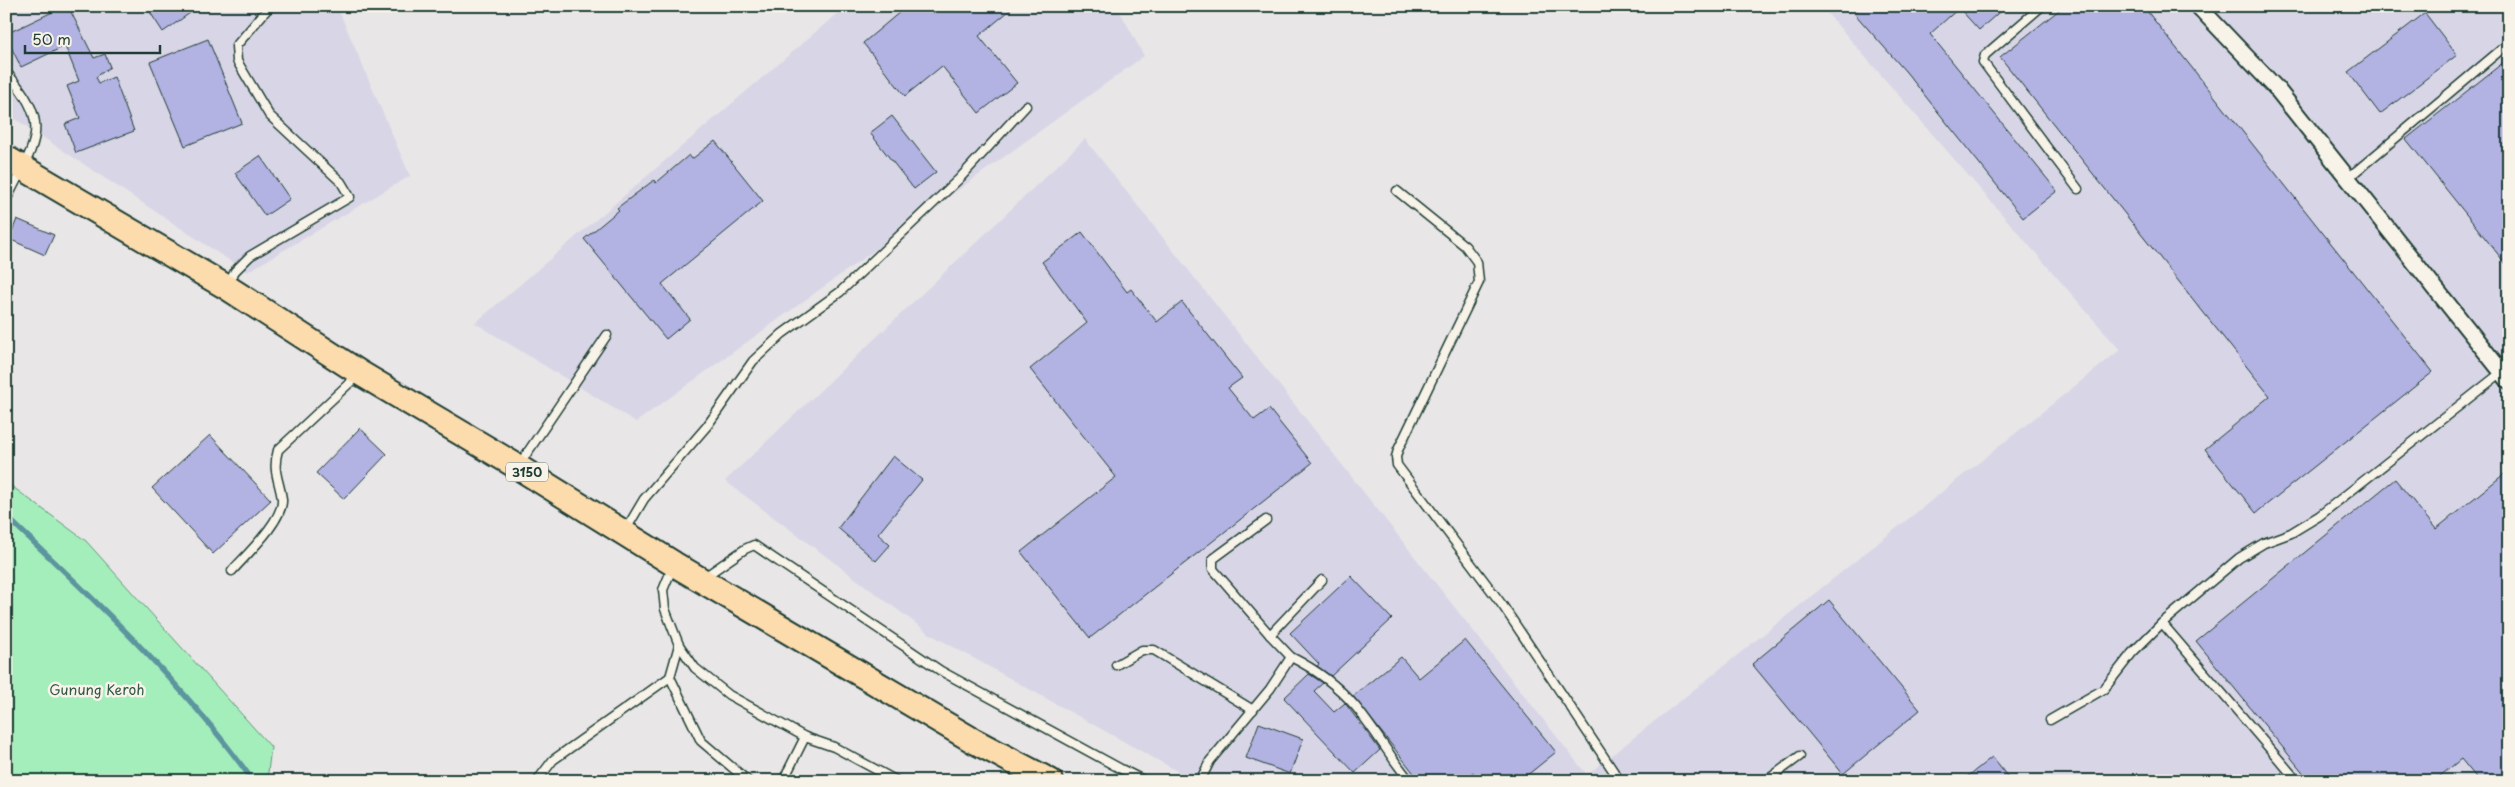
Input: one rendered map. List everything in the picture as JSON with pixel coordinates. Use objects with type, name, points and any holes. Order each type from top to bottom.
[{"type":"main road","name":"3150","points":[[14,163],[228,288],[360,373],[518,467],[674,564],[974,741],[1050,781]]},
{"type":"street","points":[[2198,6],[2276,88],[2505,377]]},
{"type":"lane","points":[[228,288],[235,271],[250,256],[350,198],[341,182],[269,116],[237,61],[236,46],[270,6]]},
{"type":"lane","points":[[2042,6],[1985,55],[1983,62],[2078,189]]},
{"type":"lane","points":[[2348,178],[2509,43]]},
{"type":"lane","points":[[6,72],[21,88],[35,113],[37,136],[14,163],[6,201]]},
{"type":"lane","points":[[624,533],[644,499],[707,426],[753,361],[782,334],[840,292],[959,179],[1026,106]]},
{"type":"lane","points":[[1397,191],[1465,246],[1477,262],[1479,282],[1398,450],[1396,457],[1397,465],[1503,606],[1620,781]]},
{"type":"lane","points":[[518,467],[607,335]]},
{"type":"lane","points":[[232,571],[270,530],[282,502],[274,464],[278,450],[360,373]]},
{"type":"lane","points":[[2050,720],[2104,689],[2132,654],[2162,623],[2239,558],[2319,516],[2505,377]]},
{"type":"lane","points":[[1266,520],[1213,559],[1213,569],[1270,635],[1291,656],[1316,670],[1355,706],[1390,757],[1410,781]]},
{"type":"lane","points":[[701,579],[745,548],[754,545],[941,671],[1120,770],[1145,781]]},
{"type":"lane","points":[[674,564],[663,590],[665,610],[680,645],[695,668],[729,695],[805,737],[834,747],[897,781]]},
{"type":"lane","points":[[1270,635],[1322,580]]},
{"type":"lane","points":[[2162,623],[2294,777]]},
{"type":"lane","points":[[537,781],[553,760],[670,677],[680,645]]},
{"type":"lane","points":[[1116,665],[1142,650],[1154,650],[1253,710]]},
{"type":"lane","points":[[1200,781],[1210,761],[1253,710],[1291,656]]},
{"type":"lane","points":[[670,677],[701,741],[748,781]]},
{"type":"lane","points":[[783,781],[805,737]]},
{"type":"lane","points":[[1766,781],[1800,756]]},
{"type":"shaded area","points":[[6,6],[337,6],[410,176],[247,272],[6,113]]},
{"type":"shaded area","points":[[846,6],[1117,6],[1144,56],[636,422],[475,323]]},
{"type":"shaded area","points":[[1821,6],[2509,6],[2509,781],[1195,781],[930,634],[725,481],[1085,139],[1587,775],[2120,350]]},
{"type":"green space","name":"Gunung Keroh","points":[[6,482],[86,541],[271,747],[267,781],[6,781]]},
{"type":"building","points":[[68,6],[94,58],[105,54],[110,67],[96,77],[99,83],[114,77],[134,131],[76,153],[65,124],[80,118],[67,86],[79,81],[65,46],[21,67],[6,37],[6,34]]},
{"type":"building","points":[[146,6],[200,6],[163,32]]},
{"type":"building","points":[[907,6],[1015,6],[979,36],[1017,83],[979,113],[942,66],[905,96],[863,43]]},
{"type":"building","points":[[1861,6],[2006,6],[1979,30],[1959,8],[1930,34],[2057,191],[2023,218],[1906,72],[1854,13]]},
{"type":"building","points":[[2064,6],[2143,6],[2433,372],[2256,513],[2205,449],[2270,396],[2000,57]]},
{"type":"building","points":[[2425,13],[2457,55],[2380,114],[2348,72]]},
{"type":"building","points":[[208,39],[242,123],[185,146],[150,62]]},
{"type":"building","points":[[2509,58],[2509,268],[2406,139]]},
{"type":"building","points":[[892,116],[936,172],[914,189],[870,133]]},
{"type":"building","points":[[715,141],[763,201],[662,284],[690,319],[666,339],[584,239],[619,210],[617,208],[654,180],[656,183],[689,155],[692,159]]},
{"type":"building","points":[[260,156],[290,199],[265,216],[235,173]]},
{"type":"building","points":[[17,219],[54,235],[45,255],[9,239]]},
{"type":"building","points":[[1082,232],[1127,292],[1131,289],[1157,322],[1182,302],[1242,378],[1228,388],[1254,420],[1269,409],[1312,463],[1090,638],[1021,552],[1116,477],[1030,369],[1087,323],[1042,262]]},
{"type":"building","points":[[360,428],[387,454],[344,499],[316,473]]},
{"type":"building","points":[[210,435],[271,500],[213,554],[152,488]]},
{"type":"building","points":[[893,456],[922,480],[878,534],[890,545],[876,561],[838,528]]},
{"type":"building","points":[[2509,470],[2509,781],[2479,781],[2461,759],[2434,781],[2310,781],[2196,641],[2395,479],[2436,529]]},
{"type":"building","points":[[1351,576],[1392,619],[1331,676],[1317,666],[1319,664],[1290,633]]},
{"type":"building","points":[[1829,600],[1920,710],[1843,774],[1752,664]]},
{"type":"building","points":[[1465,640],[1556,752],[1520,781],[1480,781],[1473,772],[1462,781],[1420,781],[1353,696],[1401,657],[1419,678]]},
{"type":"building","points":[[1309,674],[1323,683],[1314,691],[1334,712],[1345,703],[1380,750],[1355,773],[1284,698]]},
{"type":"building","points":[[1259,723],[1303,739],[1290,774],[1246,758]]},
{"type":"building","points":[[1992,757],[2011,781],[1962,781]]},
{"type":"waterway","points":[[6,516],[136,642],[197,710],[253,781]]}]
